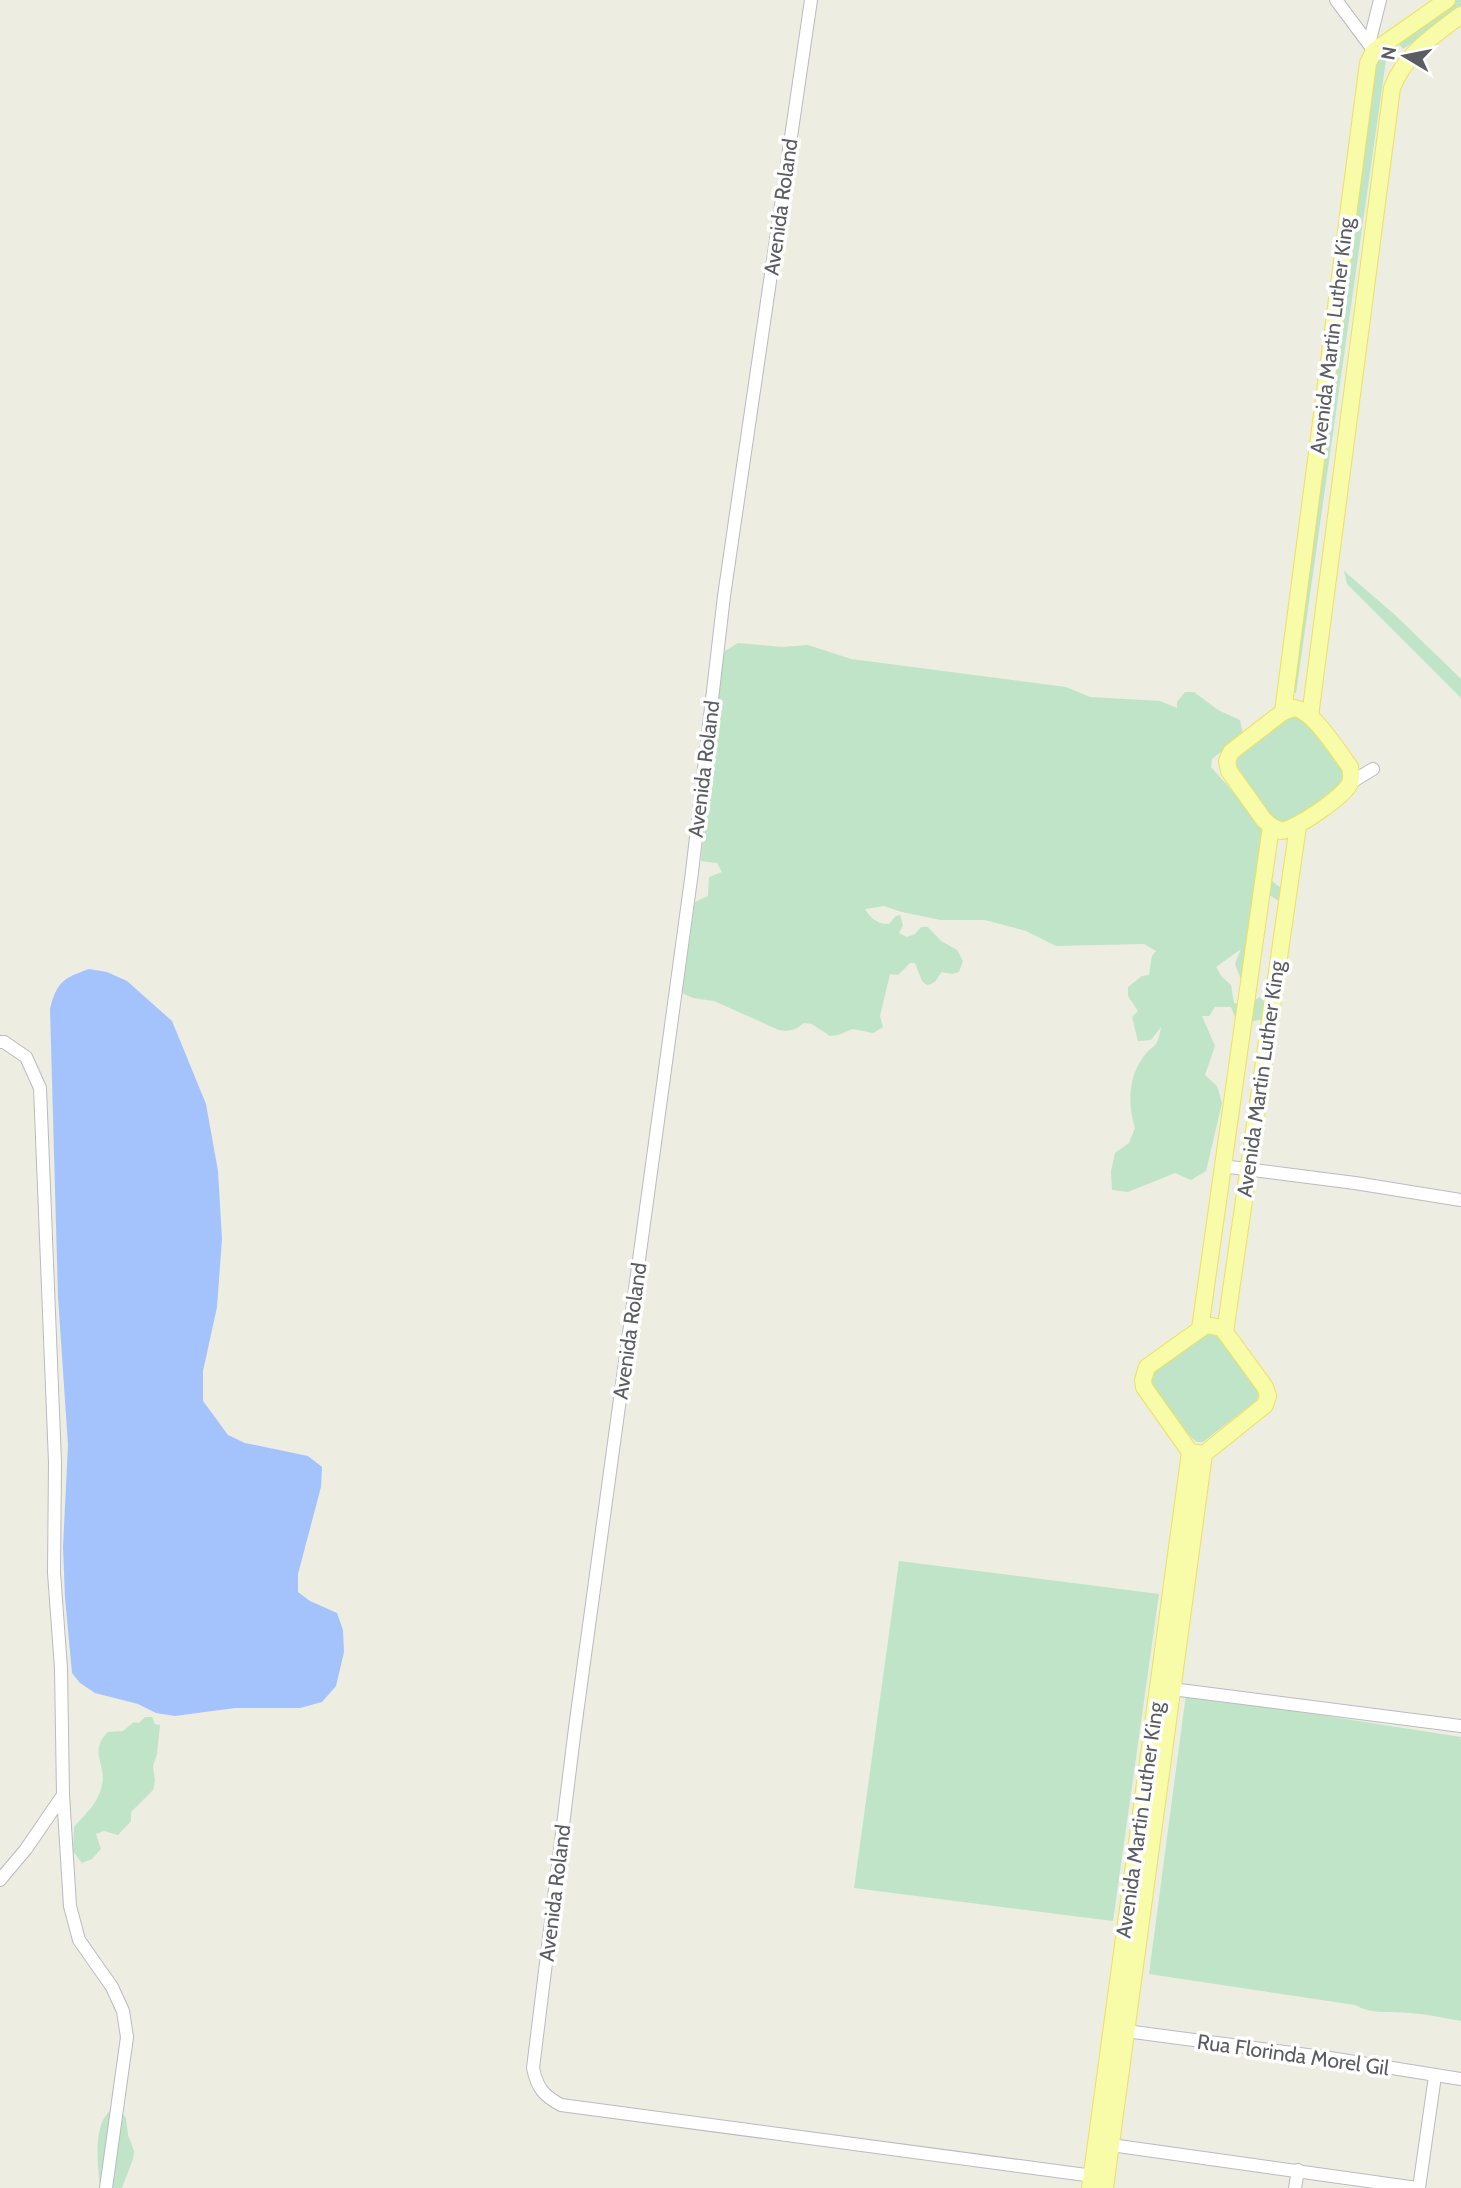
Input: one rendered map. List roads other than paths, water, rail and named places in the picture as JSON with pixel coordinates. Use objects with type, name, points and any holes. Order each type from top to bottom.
[{"type":"main road","points":[[1377,46],[1447,0]]},
{"type":"main road","name":"Avenida Martin Luther King","points":[[1310,716],[1392,88],[1398,72],[1415,50],[1461,15]]},
{"type":"main road","name":"Avenida Martin Luther King","points":[[1283,712],[1364,79],[1368,63],[1377,46]]},
{"type":"main road","points":[[1377,46],[1396,52],[1399,60],[1398,72]]},
{"type":"main road","points":[[1301,709],[1310,716],[1350,767],[1350,783],[1346,790],[1298,826],[1282,831],[1271,826],[1229,771],[1227,761],[1231,751],[1283,712],[1301,709]]},
{"type":"main road","name":"Avenida Martin Luther King","points":[[1200,1329],[1271,826]]},
{"type":"main road","name":"Avenida Martin Luther King","points":[[1226,1332],[1298,826]]},
{"type":"main road","points":[[1247,992],[1273,996]]},
{"type":"main road","points":[[1206,1325],[1222,1328],[1226,1332],[1268,1396],[1265,1405],[1197,1453],[1144,1387],[1143,1380],[1147,1367],[1206,1325]]},
{"type":"main road","name":"Avenida Martin Luther King","points":[[1098,2182],[1197,1453]]},
{"type":"main road","name":"Avenida Martin Luther King","points":[[1098,2182],[1111,2145],[1172,1689],[1197,1453]]},
{"type":"street","name":"Avenida Roland","points":[[811,0],[724,596],[689,899],[575,1728],[533,2068],[536,2085],[548,2098],[561,2105],[1098,2182]]},
{"type":"street","points":[[1336,0],[1377,46]]},
{"type":"street","points":[[1377,46],[1380,0]]},
{"type":"street","points":[[1350,783],[1373,769]]},
{"type":"street","points":[[0,1042],[26,1057],[40,1088],[55,1462],[54,1573],[61,1668],[63,1795],[70,1906],[79,1940],[112,1987],[123,2011],[127,2037],[106,2188]]},
{"type":"street","points":[[1222,1166],[1461,1200]]},
{"type":"street","points":[[1172,1689],[1461,1726]]},
{"type":"street","points":[[0,1880],[26,1849],[63,1795]]},
{"type":"street","name":"Rua Florinda Morel Gil","points":[[1126,2031],[1330,2058],[1461,2079]]},
{"type":"street","points":[[1111,2145],[1418,2188],[1435,2076]]},
{"type":"street","points":[[1296,2188],[1298,2170]]},
{"type":"water","points":[[89,969],[107,972],[127,981],[172,1021],[206,1104],[218,1171],[222,1239],[217,1307],[203,1371],[203,1401],[228,1435],[245,1443],[308,1456],[322,1467],[321,1487],[298,1574],[298,1592],[310,1601],[337,1613],[343,1630],[344,1652],[336,1686],[322,1702],[300,1708],[235,1708],[175,1716],[156,1713],[138,1704],[95,1693],[80,1683],[72,1673],[63,1547],[68,1445],[58,1297],[50,1009],[59,986],[73,975]]}]
